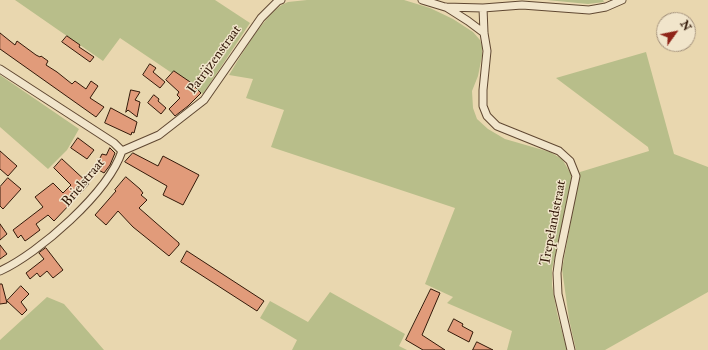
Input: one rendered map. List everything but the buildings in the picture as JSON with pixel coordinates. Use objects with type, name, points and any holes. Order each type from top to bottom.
[{"type":"street","name":"Patrijzenstraat","points":[[122,151],[159,135],[204,100],[261,18],[278,1],[281,0]]},
{"type":"street","points":[[422,0],[445,7],[484,33]]},
{"type":"street","points":[[445,7],[483,8],[522,5],[589,10],[606,7],[622,0]]},
{"type":"street","name":"Trepelandstraat","points":[[483,8],[484,33],[487,51],[483,106],[487,116],[497,126],[559,151],[570,161],[576,176],[558,258],[557,273],[558,294],[571,350]]},
{"type":"street","name":"Brielstraat","points":[[0,69],[114,143],[122,151],[115,167],[97,192],[79,211],[54,234],[25,257],[0,271]]},
{"type":"green space","points":[[15,0],[215,0],[250,23],[203,94],[120,38],[103,61]]},
{"type":"green space","points":[[307,0],[404,0],[430,8],[453,19],[473,32],[480,40],[482,46],[482,56],[478,76],[472,91],[473,108],[477,119],[488,129],[505,139],[550,152],[562,159],[571,174],[571,184],[552,269],[552,285],[557,313],[567,350],[507,350],[512,331],[447,303],[453,297],[425,284],[455,208],[271,147],[284,110],[246,98],[253,79],[229,75],[247,45],[263,23],[280,6],[288,2]]},
{"type":"green space","points":[[547,0],[603,0],[604,2],[588,4]]},
{"type":"green space","points":[[646,52],[674,154],[708,167],[708,292],[605,350],[576,350],[569,319],[562,269],[580,172],[649,151],[648,147],[556,78]]},
{"type":"green space","points":[[0,75],[79,129],[67,150],[48,169],[0,127]]},
{"type":"green space","points":[[330,292],[405,334],[399,346],[407,350],[292,350],[297,340],[260,318],[270,301],[308,322]]},
{"type":"green space","points":[[47,297],[64,304],[104,350],[0,350],[0,340]]}]
